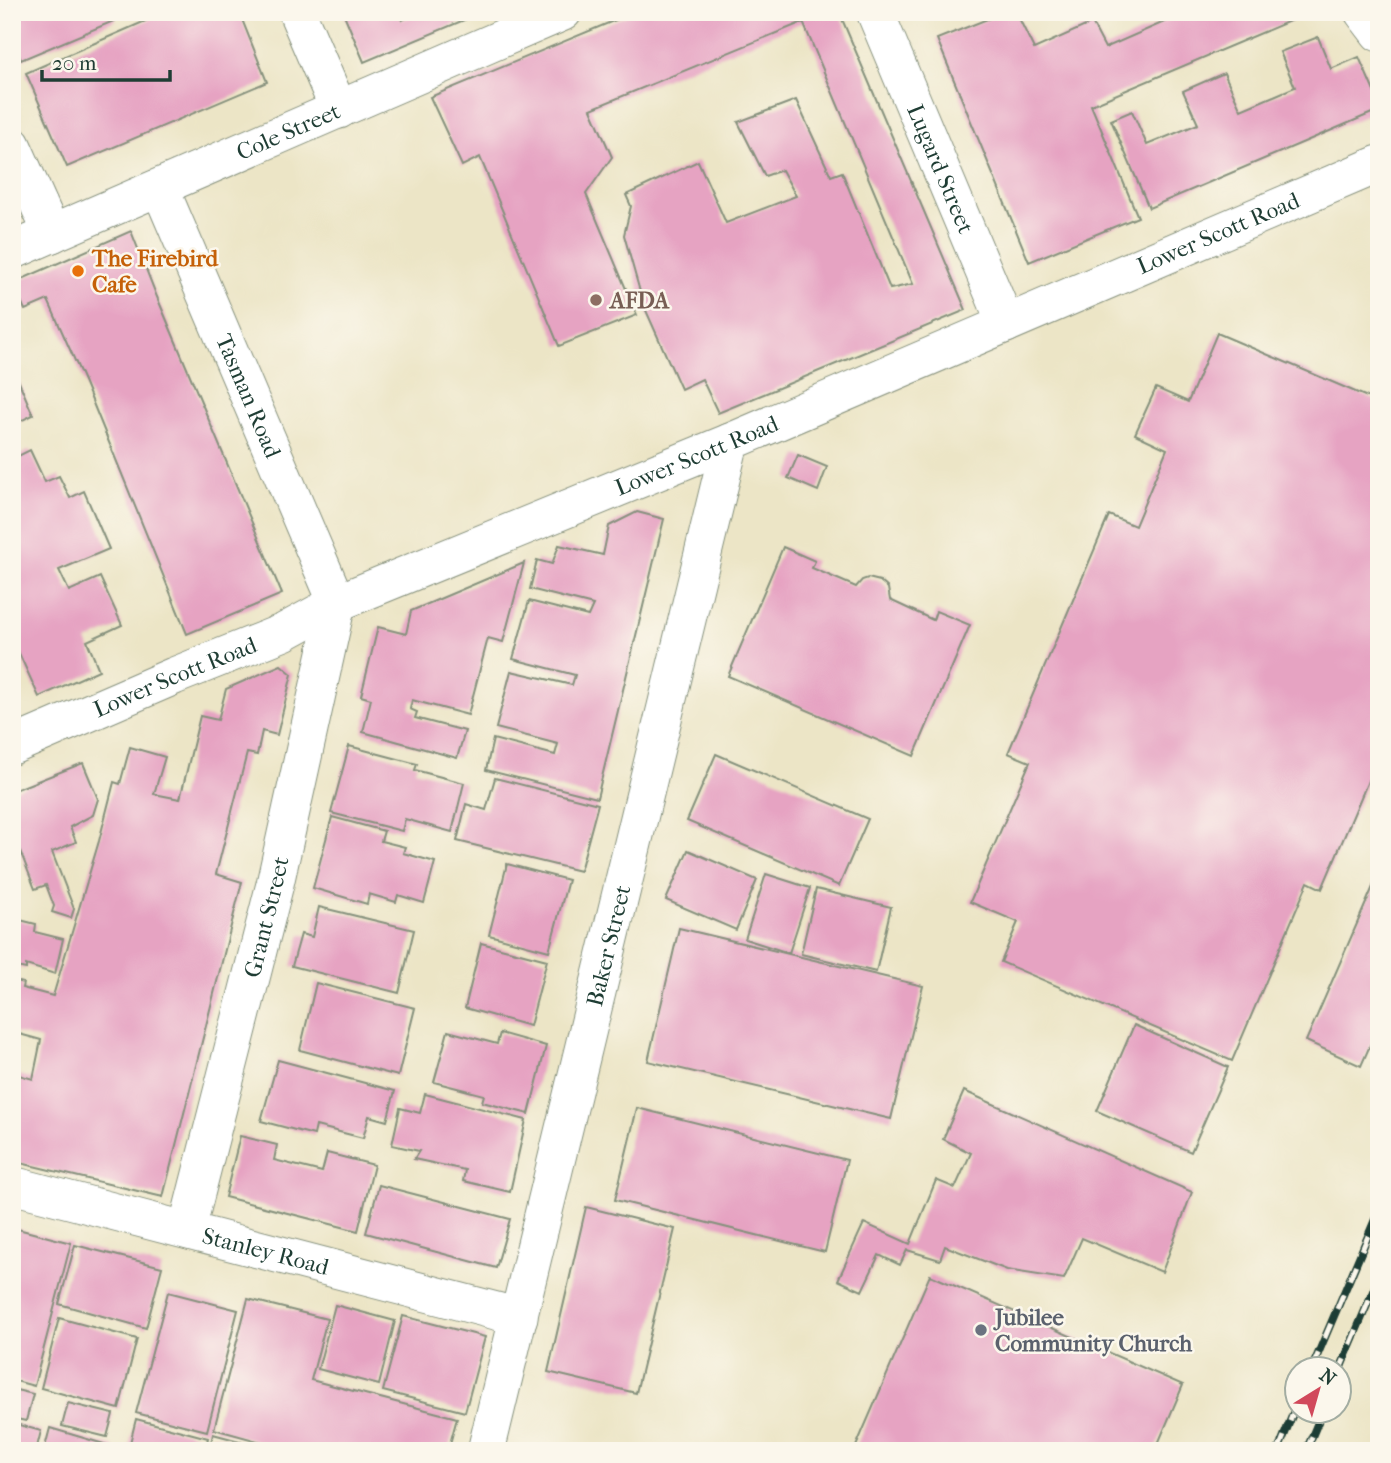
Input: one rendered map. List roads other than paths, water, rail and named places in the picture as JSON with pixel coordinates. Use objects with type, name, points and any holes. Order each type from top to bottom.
[{"type":"street","points":[[297,12],[339,110]]},
{"type":"street","name":"Cole Street","points":[[12,251],[563,12]]},
{"type":"street","name":"Lugard Street","points":[[875,12],[1006,324]]},
{"type":"street","points":[[1363,12],[1379,33]]},
{"type":"street","points":[[12,145],[52,234]]},
{"type":"street","name":"Lower Scott Road","points":[[13,744],[284,632],[337,603],[730,442],[1379,164]]},
{"type":"street","name":"Tasman Road","points":[[160,188],[337,603]]},
{"type":"street","name":"Baker Street","points":[[486,1451],[730,442]]},
{"type":"street","name":"Grant Street","points":[[187,1229],[275,884],[337,603]]},
{"type":"street","name":"Stanley Road","points":[[12,1185],[519,1317]]},
{"type":"railway","points":[[1318,1354],[1379,1210]]},
{"type":"railway","points":[[1346,1354],[1379,1277]]},
{"type":"railway","points":[[1278,1451],[1289,1424]]},
{"type":"railway","points":[[1306,1451],[1317,1424]]},
{"type":"place","name":"The Firebird Cafe","points":[[78,271]]},
{"type":"place","name":"AFDA","points":[[596,300]]},
{"type":"place","name":"Jubilee Community Church","points":[[981,1330]]}]
